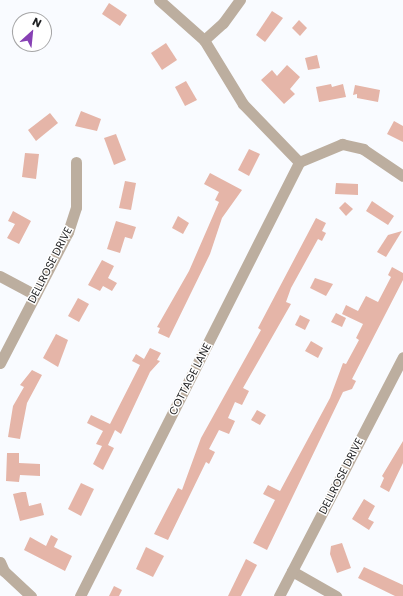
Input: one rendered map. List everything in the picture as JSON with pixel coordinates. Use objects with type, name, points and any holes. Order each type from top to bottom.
[{"type":"street","points":[[159,0],[204,40],[243,104],[299,162],[342,144],[364,148],[403,176]]},
{"type":"street","points":[[204,40],[223,23],[240,0]]},
{"type":"street","name":"DELLROSE DRIVE","points":[[0,363],[68,232],[76,207],[76,162]]},
{"type":"street","name":"COTTAGE LANE","points":[[80,596],[299,162]]},
{"type":"street","points":[[0,276],[35,295]]},
{"type":"street","name":"DELLROSE DRIVE","points":[[279,596],[403,357]]},
{"type":"street","points":[[0,562],[4,571],[31,596]]},
{"type":"street","points":[[292,571],[336,596]]},
{"type":"building","points":[[109,3],[127,15],[120,26],[102,14]]},
{"type":"building","points":[[272,11],[283,18],[265,42],[256,35]]},
{"type":"building","points":[[299,20],[307,28],[300,36],[292,28]]},
{"type":"building","points":[[166,43],[177,60],[162,70],[151,53]]},
{"type":"building","points":[[317,55],[320,68],[308,70],[305,58]]},
{"type":"building","points":[[287,65],[300,77],[290,89],[295,94],[284,104],[261,80],[272,70],[277,76]]},
{"type":"building","points":[[186,81],[197,100],[185,106],[175,87]]},
{"type":"building","points":[[331,84],[332,87],[343,84],[346,97],[319,102],[316,87]]},
{"type":"building","points":[[355,85],[380,90],[378,102],[357,98],[357,94],[353,95]]},
{"type":"building","points":[[81,111],[101,119],[97,131],[75,126]]},
{"type":"building","points":[[50,113],[58,123],[36,141],[28,130]]},
{"type":"building","points":[[394,121],[403,126],[403,142],[387,134]]},
{"type":"building","points":[[116,134],[126,160],[114,165],[104,138]]},
{"type":"building","points":[[249,149],[260,154],[249,176],[238,170]]},
{"type":"building","points":[[25,153],[39,154],[36,179],[22,177]]},
{"type":"building","points":[[210,173],[242,190],[222,218],[210,254],[169,338],[158,333],[160,328],[157,327],[189,271],[219,202],[215,200],[219,192],[204,184]]},
{"type":"building","points":[[125,181],[136,183],[131,210],[119,208]]},
{"type":"building","points":[[336,183],[358,184],[358,195],[335,194]]},
{"type":"building","points":[[372,201],[394,216],[388,225],[366,211]]},
{"type":"building","points":[[345,202],[353,209],[346,216],[339,208]]},
{"type":"building","points":[[13,211],[31,221],[19,244],[7,238],[15,224],[8,221]]},
{"type":"building","points":[[178,216],[189,223],[183,234],[172,228]]},
{"type":"building","points":[[316,218],[326,223],[322,231],[326,233],[322,241],[318,239],[291,288],[286,302],[291,304],[243,388],[249,391],[242,405],[235,402],[228,418],[235,421],[229,434],[219,430],[209,449],[215,452],[209,464],[206,462],[168,540],[154,534],[178,488],[182,490],[201,438],[261,330],[258,328]]},
{"type":"building","points":[[116,221],[136,227],[132,239],[125,237],[120,253],[107,249]]},
{"type":"building","points":[[402,231],[386,257],[377,252],[388,235]]},
{"type":"building","points":[[102,260],[114,266],[108,278],[117,283],[112,291],[103,286],[100,291],[88,285]]},
{"type":"building","points":[[392,267],[403,273],[403,280],[352,379],[356,381],[352,389],[343,392],[267,550],[253,543],[275,500],[263,494],[268,485],[280,491],[330,398],[343,363],[346,364],[359,340],[356,338],[363,324],[342,314],[346,305],[358,311],[366,296],[378,302],[391,277],[388,275]]},
{"type":"building","points":[[315,278],[333,284],[326,296],[310,288]]},
{"type":"building","points":[[78,298],[89,304],[79,322],[68,316]]},
{"type":"building","points":[[336,313],[346,318],[342,327],[331,322]]},
{"type":"building","points":[[300,315],[310,320],[305,330],[295,325]]},
{"type":"building","points":[[56,334],[68,340],[58,367],[43,358]]},
{"type":"building","points":[[311,341],[323,348],[318,358],[305,351]]},
{"type":"building","points":[[150,348],[161,353],[157,360],[160,361],[150,372],[121,434],[115,430],[108,445],[114,448],[103,470],[93,464],[102,446],[96,444],[103,431],[87,423],[91,415],[110,424],[140,365],[132,361],[136,354],[144,359]]},
{"type":"building","points":[[32,370],[42,375],[27,403],[20,439],[8,437],[13,406],[24,387],[20,385]]},
{"type":"building","points":[[257,410],[266,415],[260,425],[251,420]]},
{"type":"building","points":[[403,441],[403,463],[389,492],[380,487],[384,478],[382,476]]},
{"type":"building","points":[[7,453],[19,453],[19,463],[40,464],[40,476],[20,475],[19,482],[6,481]]},
{"type":"building","points":[[81,483],[94,489],[81,516],[68,509]]},
{"type":"building","points":[[26,492],[29,506],[41,503],[44,515],[20,521],[13,494]]},
{"type":"building","points":[[364,499],[375,506],[368,519],[374,522],[369,530],[352,519]]},
{"type":"building","points":[[51,535],[58,539],[54,547],[72,556],[65,571],[24,550],[30,537],[46,546]]},
{"type":"building","points":[[342,543],[351,568],[337,573],[330,554],[331,546]]},
{"type":"building","points":[[146,547],[164,556],[153,577],[136,569]]},
{"type":"building","points":[[246,559],[257,565],[241,596],[228,596]]},
{"type":"building","points":[[364,567],[403,585],[403,596],[395,596],[358,578]]},
{"type":"building","points":[[114,586],[122,590],[119,596],[109,596]]}]
